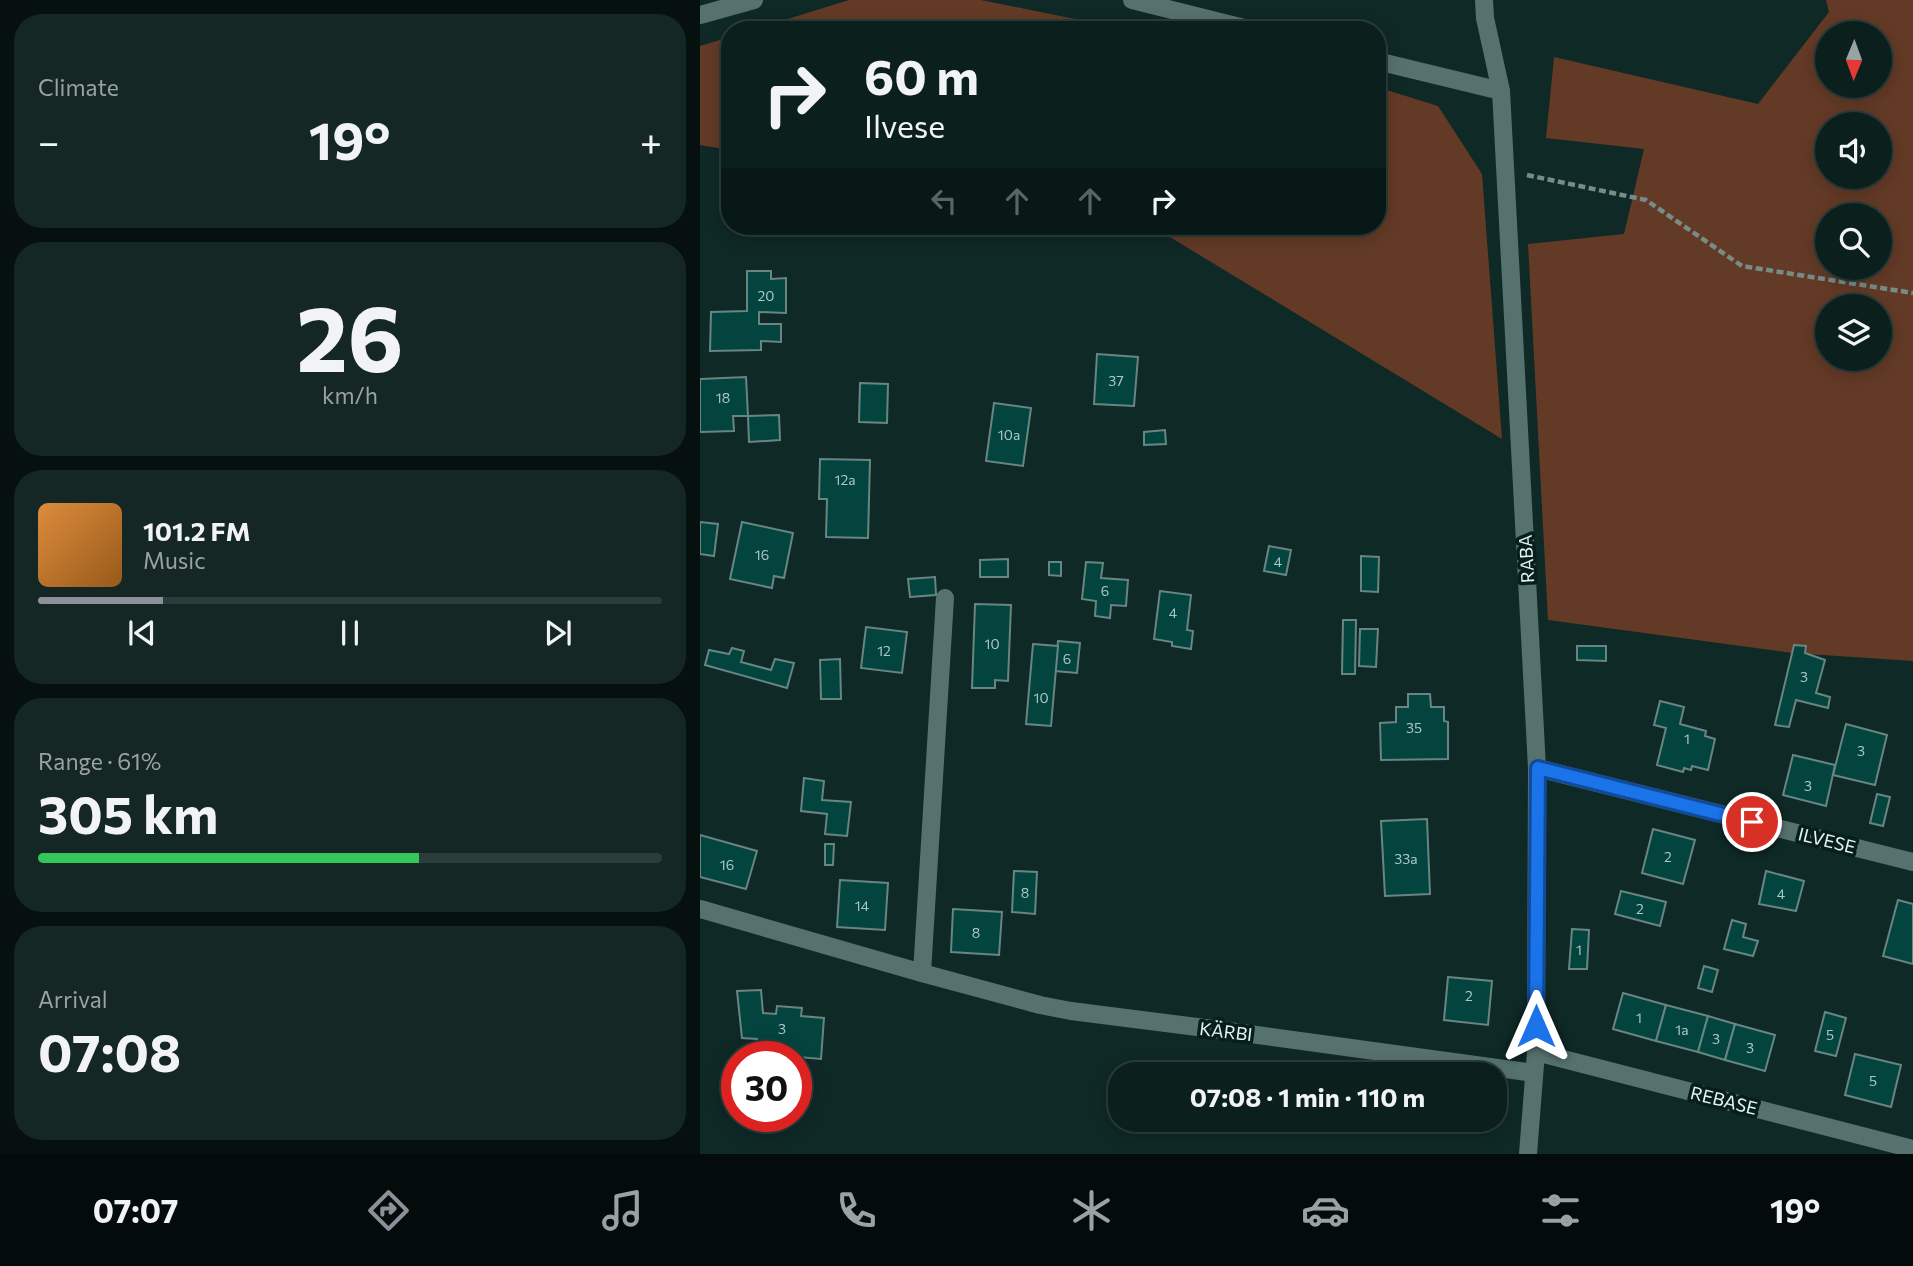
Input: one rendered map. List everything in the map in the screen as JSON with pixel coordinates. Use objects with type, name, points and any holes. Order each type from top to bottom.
[{"type":"street","points":[[700,15],[754,0]]},
{"type":"street","points":[[1132,0],[1216,21]]},
{"type":"street","name":"RABA","points":[[1484,0],[1485,18],[1501,91],[1538,768],[1536,1052],[1528,1154]]},
{"type":"street","points":[[1386,63],[1501,91]]},
{"type":"street","points":[[922,973],[945,598]]},
{"type":"street","name":"ILVESE","points":[[1538,768],[1913,862]]},
{"type":"street","name":"KÄRBI","points":[[700,909],[1040,1005],[1534,1073]]},
{"type":"street","name":"REBASE","points":[[1536,1052],[1913,1149]]},
{"type":"path","points":[[1506,170],[1646,200],[1742,265],[1913,293]]},
{"type":"shaded area","points":[[849,0],[981,0],[1085,21],[781,21]]},
{"type":"shaded area","points":[[1826,0],[1913,0],[1913,661],[1793,653],[1548,620],[1528,244],[1624,234],[1644,149],[1546,138],[1554,57],[1758,104],[1815,30],[1815,98],[1892,98],[1892,21],[1822,21],[1829,12]]},
{"type":"shaded area","points":[[721,40],[721,148],[700,145],[700,46]]},
{"type":"shaded area","points":[[1386,90],[1438,106],[1482,174],[1502,439],[1167,235],[1386,235]]},
{"type":"building","points":[[747,271],[771,271],[771,279],[786,278],[786,313],[759,312],[759,324],[781,324],[781,342],[761,341],[761,350],[710,351],[711,312],[747,311]]},
{"type":"building","points":[[1097,354],[1138,357],[1134,406],[1094,404]]},
{"type":"building","points":[[746,377],[748,416],[733,416],[734,431],[700,432],[700,379]]},
{"type":"building","points":[[860,383],[888,384],[887,423],[859,422]]},
{"type":"building","points":[[994,403],[1031,408],[1023,466],[986,461]]},
{"type":"building","points":[[779,415],[780,440],[749,442],[748,416]]},
{"type":"building","points":[[1165,430],[1166,444],[1144,445],[1144,432]]},
{"type":"building","points":[[820,459],[870,460],[868,538],[826,537],[827,499],[819,499]]},
{"type":"building","points":[[700,522],[718,524],[714,556],[700,554]]},
{"type":"building","points":[[742,522],[793,533],[784,578],[774,576],[772,588],[730,579]]},
{"type":"building","points":[[1269,546],[1291,550],[1286,575],[1264,571]]},
{"type":"building","points":[[1361,556],[1379,557],[1378,592],[1361,591]]},
{"type":"building","points":[[1008,559],[1008,577],[980,577],[980,560]]},
{"type":"building","points":[[1049,562],[1061,562],[1061,576],[1049,575]]},
{"type":"building","points":[[1086,562],[1103,563],[1101,578],[1128,580],[1126,606],[1111,605],[1110,618],[1095,616],[1096,601],[1082,599]]},
{"type":"building","points":[[935,577],[936,595],[910,597],[908,579]]},
{"type":"building","points":[[1160,591],[1191,595],[1187,630],[1193,631],[1191,649],[1154,639]]},
{"type":"building","points":[[975,604],[1011,605],[1008,681],[995,680],[995,688],[972,688]]},
{"type":"building","points":[[1343,620],[1356,620],[1355,674],[1342,674]]},
{"type":"building","points":[[866,627],[907,632],[902,673],[861,668]]},
{"type":"building","points":[[1360,629],[1378,629],[1376,667],[1359,666]]},
{"type":"building","points":[[1058,641],[1080,643],[1077,673],[1055,671]]},
{"type":"building","points":[[1033,644],[1058,646],[1051,726],[1026,724]]},
{"type":"building","points":[[1794,645],[1806,646],[1805,653],[1825,660],[1816,693],[1830,697],[1828,708],[1796,700],[1789,727],[1775,725]]},
{"type":"building","points":[[1577,646],[1606,646],[1606,661],[1577,660]]},
{"type":"building","points":[[732,648],[744,651],[741,662],[771,670],[775,659],[794,663],[787,688],[705,665],[709,650],[729,654]]},
{"type":"building","points":[[840,659],[841,699],[821,699],[820,660]]},
{"type":"building","points":[[1408,694],[1430,694],[1431,707],[1444,707],[1444,721],[1448,722],[1448,759],[1381,760],[1380,723],[1396,722],[1396,707],[1408,707]]},
{"type":"building","points":[[1660,701],[1684,707],[1680,724],[1706,731],[1705,736],[1715,739],[1708,770],[1692,766],[1691,770],[1684,768],[1683,772],[1657,765],[1666,728],[1654,725]]},
{"type":"building","points":[[1846,724],[1887,735],[1875,785],[1833,775]]},
{"type":"building","points":[[1793,755],[1835,765],[1826,806],[1783,795]]},
{"type":"building","points":[[804,778],[824,781],[822,800],[851,802],[847,836],[825,834],[827,814],[801,811]]},
{"type":"building","points":[[1877,794],[1890,797],[1883,826],[1870,823]]},
{"type":"building","points":[[1427,819],[1430,894],[1385,896],[1381,821]]},
{"type":"building","points":[[1653,829],[1695,840],[1683,884],[1642,873]]},
{"type":"building","points":[[700,835],[757,851],[746,889],[700,877]]},
{"type":"building","points":[[825,844],[834,844],[833,865],[825,865]]},
{"type":"building","points":[[1014,871],[1037,872],[1035,914],[1012,912]]},
{"type":"building","points":[[1766,871],[1804,881],[1796,911],[1759,904]]},
{"type":"building","points":[[840,880],[888,883],[885,930],[837,927]]},
{"type":"building","points":[[1621,891],[1666,902],[1660,926],[1615,914]]},
{"type":"building","points":[[1898,900],[1913,904],[1913,964],[1883,956]]},
{"type":"building","points":[[953,909],[1002,912],[999,955],[951,952]]},
{"type":"building","points":[[1732,920],[1746,924],[1743,937],[1758,941],[1753,956],[1724,949]]},
{"type":"building","points":[[1572,929],[1589,930],[1587,969],[1569,969]]},
{"type":"building","points":[[1704,966],[1718,970],[1712,992],[1698,988]]},
{"type":"building","points":[[1448,977],[1492,981],[1488,1025],[1444,1020]]},
{"type":"building","points":[[761,990],[763,1013],[776,1014],[777,1006],[802,1008],[801,1016],[824,1018],[821,1059],[812,1058],[812,1041],[757,1041],[742,1038],[737,991]]},
{"type":"building","points":[[1623,993],[1666,1005],[1656,1041],[1613,1029]]},
{"type":"building","points":[[1666,1005],[1708,1016],[1698,1052],[1656,1041]]},
{"type":"building","points":[[1825,1012],[1846,1018],[1836,1056],[1815,1051]]},
{"type":"building","points":[[1708,1016],[1735,1024],[1725,1060],[1698,1052]]},
{"type":"building","points":[[1735,1024],[1775,1035],[1765,1071],[1725,1060]]},
{"type":"building","points":[[1855,1054],[1901,1065],[1891,1107],[1845,1095]]},
{"type":"route","points":[[1536,1026],[1538,768],[1752,822]]}]
